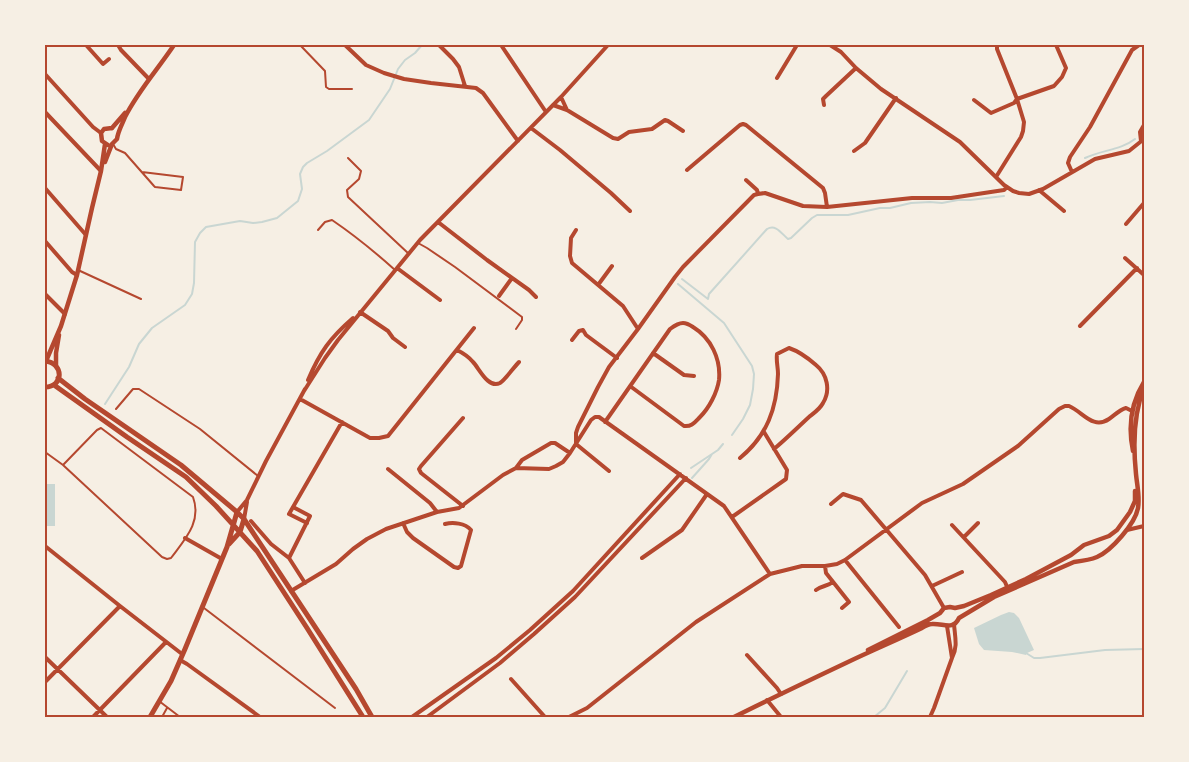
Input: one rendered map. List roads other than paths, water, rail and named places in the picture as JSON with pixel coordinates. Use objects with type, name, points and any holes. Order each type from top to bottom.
[{"type":"main road","points":[[45,361],[56,366],[59,371],[54,385],[45,387]]},
{"type":"main road","points":[[58,378],[85,399],[181,465],[244,519],[356,689],[372,717]]},
{"type":"main road","points":[[54,385],[186,478],[220,510],[257,550],[363,717]]},
{"type":"main road","points":[[220,510],[237,512]]},
{"type":"main road","points":[[150,717],[171,681],[180,660],[227,547],[237,512]]},
{"type":"main road","points":[[227,547],[240,532],[244,519]]},
{"type":"main road","points":[[231,533],[245,532],[254,534]]},
{"type":"street","points":[[86,45],[103,64],[109,59]]},
{"type":"street","points":[[118,45],[148,79]]},
{"type":"street","points":[[101,171],[130,108],[148,79],[174,45]]},
{"type":"street","points":[[345,45],[366,65],[384,73],[431,83],[476,88],[482,93],[518,141]]},
{"type":"street","points":[[439,45],[459,67],[465,86]]},
{"type":"street","points":[[501,45],[546,112]]},
{"type":"street","points":[[244,519],[247,500],[258,476],[304,391],[325,358],[360,312],[418,243],[553,106],[608,45]]},
{"type":"street","points":[[777,78],[797,45]]},
{"type":"street","points":[[830,45],[841,52],[856,68],[881,89],[960,142],[1007,187],[1019,193],[1029,194],[1039,190],[1095,159],[1129,151],[1142,140],[1140,132],[1144,125]]},
{"type":"street","points":[[996,177],[1023,131],[1024,122],[997,45]]},
{"type":"street","points":[[974,100],[991,113],[1017,99],[1054,86],[1062,77],[1066,68],[1056,45]]},
{"type":"street","points":[[1072,172],[1068,163],[1070,157],[1090,127],[1132,50],[1139,45]]},
{"type":"street","points":[[824,105],[823,99],[856,68]]},
{"type":"street","points":[[45,74],[93,127],[101,133],[102,141],[106,144],[113,144]]},
{"type":"street","points":[[561,97],[567,110]]},
{"type":"street","points":[[854,151],[865,143],[896,98]]},
{"type":"street","points":[[553,106],[567,110],[613,138],[618,139],[630,132],[652,129],[665,120],[683,131]]},
{"type":"street","points":[[101,133],[104,129],[112,128],[130,108]]},
{"type":"street","points":[[45,112],[101,171]]},
{"type":"street","points":[[687,170],[743,124],[823,188],[827,207]]},
{"type":"street","points":[[112,128],[117,133]]},
{"type":"street","points":[[531,128],[560,150],[630,211]]},
{"type":"street","points":[[45,361],[61,326],[78,272],[106,144]]},
{"type":"street","points":[[746,180],[757,190],[758,194]]},
{"type":"street","points":[[576,444],[578,427],[609,367],[683,267],[751,198],[765,193],[803,206],[827,207],[912,198],[951,198],[1004,190],[1007,187]]},
{"type":"street","points":[[45,188],[86,234]]},
{"type":"street","points":[[1039,190],[1064,211]]},
{"type":"street","points":[[1126,224],[1144,203]]},
{"type":"street","points":[[438,222],[536,297]]},
{"type":"street","points":[[576,230],[571,238],[570,256],[572,263],[623,306],[638,329]]},
{"type":"street","points":[[45,241],[72,272],[78,272]]},
{"type":"street","points":[[1126,258],[1144,275]]},
{"type":"street","points":[[598,285],[612,266]]},
{"type":"street","points":[[1080,326],[1137,268]]},
{"type":"street","points":[[396,269],[440,300]]},
{"type":"street","points":[[499,296],[512,278]]},
{"type":"street","points":[[45,294],[65,314]]},
{"type":"street","points":[[360,312],[388,331],[393,338],[406,347]]},
{"type":"street","points":[[606,422],[630,386],[670,329],[675,325],[686,323],[705,337],[711,344],[718,365],[717,389],[705,412],[693,424],[684,426],[630,386]]},
{"type":"street","points":[[56,366],[56,353],[61,326]]},
{"type":"street","points":[[300,399],[370,438],[388,436],[474,328]]},
{"type":"street","points":[[572,340],[579,331],[583,330],[586,335],[617,358]]},
{"type":"street","points":[[740,458],[764,432],[771,416],[777,391],[777,354],[789,348],[813,362],[824,374],[827,388],[826,395],[821,406],[774,449]]},
{"type":"street","points":[[457,350],[473,361],[484,377],[496,384],[519,362]]},
{"type":"street","points":[[653,353],[684,375],[694,376]]},
{"type":"street","points":[[849,661],[940,613],[944,608],[964,606],[1074,562],[1097,556],[1109,549],[1130,525],[1138,510],[1135,462],[1130,434],[1132,411],[1144,382]]},
{"type":"street","points":[[1135,462],[1136,413],[1144,388]]},
{"type":"street","points":[[569,717],[587,708],[696,622],[770,574],[802,566],[836,564],[845,560],[922,503],[963,484],[1018,446],[1059,409],[1069,406],[1097,424],[1108,420],[1120,410],[1126,408],[1132,411]]},
{"type":"street","points":[[516,468],[549,468],[563,462],[591,420],[599,417],[724,506],[770,574]]},
{"type":"street","points":[[463,418],[419,469],[421,473],[463,506]]},
{"type":"street","points":[[307,523],[289,514],[342,422]]},
{"type":"street","points":[[732,517],[786,479],[787,470],[764,432]]},
{"type":"street","points":[[291,591],[336,564],[367,539],[386,529],[437,512],[463,506],[503,475],[516,468],[522,460],[551,442],[570,453]]},
{"type":"street","points":[[576,444],[609,471]]},
{"type":"street","points":[[388,470],[430,503],[437,512]]},
{"type":"street","points":[[412,717],[496,658],[574,591],[680,474]]},
{"type":"street","points":[[929,716],[934,708],[955,652],[954,624],[958,618],[1071,555],[1088,543],[1109,536],[1130,512],[1135,501],[1136,474]]},
{"type":"street","points":[[427,717],[500,663],[575,597],[686,478]]},
{"type":"street","points":[[642,558],[682,530],[707,494]]},
{"type":"street","points":[[831,504],[843,494],[859,499],[926,575],[944,608]]},
{"type":"street","points":[[237,512],[247,500]]},
{"type":"street","points":[[290,556],[310,516],[293,508]]},
{"type":"street","points":[[237,512],[245,511]]},
{"type":"street","points":[[251,521],[272,544],[290,556],[305,583]]},
{"type":"street","points":[[403,523],[407,532],[413,538],[458,568],[461,566],[471,530],[468,527],[452,522],[445,524]]},
{"type":"street","points":[[964,537],[978,523]]},
{"type":"street","points":[[952,525],[1005,582],[1008,589]]},
{"type":"street","points":[[1120,525],[1138,527]]},
{"type":"street","points":[[1124,532],[1144,526]]},
{"type":"street","points":[[185,538],[222,558]]},
{"type":"street","points":[[1097,540],[1104,544],[1103,553]]},
{"type":"street","points":[[45,546],[182,654]]},
{"type":"street","points":[[1081,547],[1080,555],[1085,560]]},
{"type":"street","points":[[845,560],[899,627]]},
{"type":"street","points":[[825,566],[826,573],[849,602],[842,608]]},
{"type":"street","points":[[932,586],[962,572]]},
{"type":"street","points":[[816,590],[834,582]]},
{"type":"street","points":[[45,682],[120,606]]},
{"type":"street","points":[[955,608],[958,612],[958,618]]},
{"type":"street","points":[[940,613],[940,619],[945,625],[952,658]]},
{"type":"street","points":[[734,717],[930,624],[954,624]]},
{"type":"street","points":[[93,717],[166,642]]},
{"type":"street","points":[[747,655],[781,694]]},
{"type":"street","points":[[45,657],[107,717]]},
{"type":"street","points":[[180,660],[260,717]]},
{"type":"street","points":[[511,679],[545,717]]},
{"type":"street","points":[[767,700],[781,717]]},
{"type":"lane","points":[[300,45],[323,69],[326,87],[329,89],[352,89]]},
{"type":"lane","points":[[113,144],[116,149],[125,153],[156,188],[181,190],[182,177],[142,172]]},
{"type":"lane","points":[[348,158],[361,171],[359,179],[347,190],[348,197],[409,254]]},
{"type":"lane","points":[[318,230],[325,222],[332,220],[396,269]]},
{"type":"lane","points":[[418,243],[455,267],[522,317],[516,329]]},
{"type":"lane","points":[[78,272],[140,300]]},
{"type":"lane","points":[[116,409],[133,390],[139,389],[200,429],[258,476]]},
{"type":"lane","points":[[45,452],[64,465],[162,557],[171,558],[185,538],[196,516],[193,497],[101,428],[64,465]]},
{"type":"lane","points":[[202,607],[335,708]]},
{"type":"lane","points":[[159,702],[180,717]]},
{"type":"lane","points":[[162,717],[168,708]]},
{"type":"waterway","points":[[105,404],[129,367],[139,344],[152,328],[185,305],[192,294],[195,242],[200,233],[206,227],[240,221],[262,222],[277,218],[298,201],[302,189],[300,174],[303,167],[369,120],[390,89],[398,69],[422,45]]},
{"type":"waterway","points":[[1085,158],[1118,148],[1135,139]]},
{"type":"waterway","points":[[682,279],[708,299],[709,294],[767,229],[776,228],[788,239],[817,215],[848,215],[911,203],[942,203],[1004,196]]},
{"type":"waterway","points":[[678,284],[724,323],[752,366],[754,374],[750,405],[732,435]]},
{"type":"waterway","points":[[691,468],[718,450],[723,444]]},
{"type":"waterway","points":[[692,478],[712,454]]},
{"type":"waterway","points":[[1026,653],[1034,658],[1040,658],[1105,650],[1144,649]]},
{"type":"waterway","points":[[874,717],[885,708],[907,671]]}]
